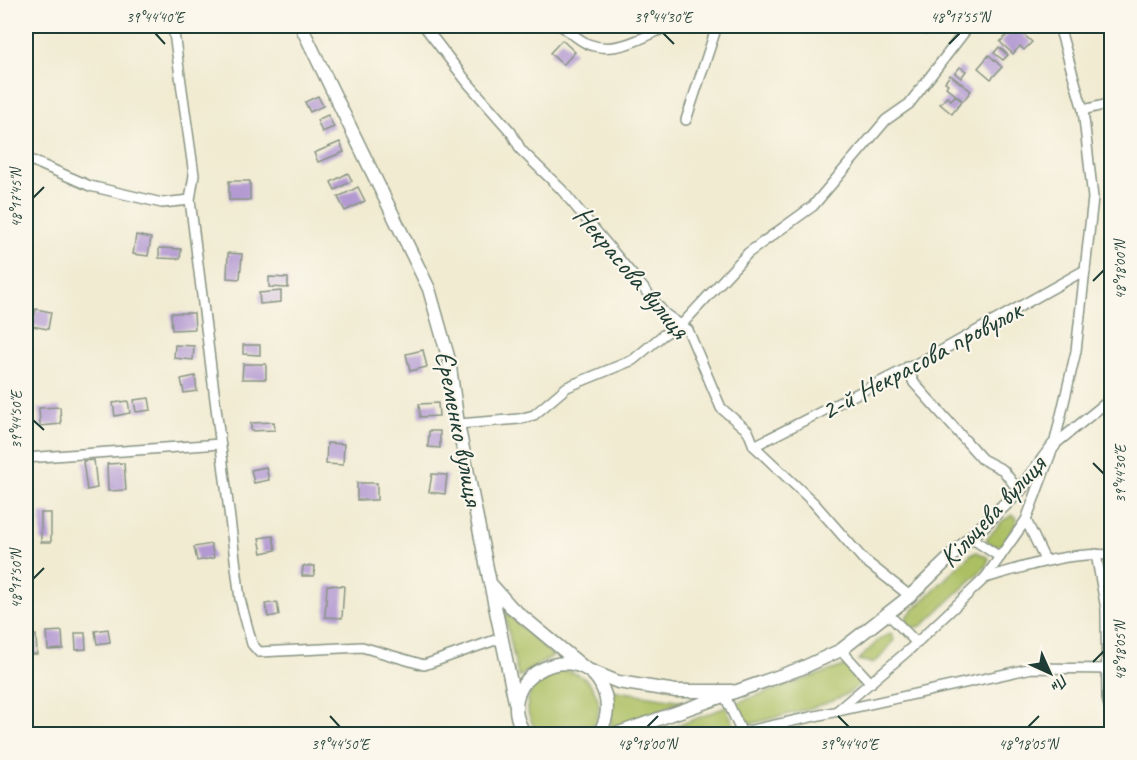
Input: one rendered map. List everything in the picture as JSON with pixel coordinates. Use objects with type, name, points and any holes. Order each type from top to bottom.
[{"type":"street","points":[[173,26],[194,175],[190,200],[220,444],[240,599],[252,644],[259,652],[362,647],[424,665],[501,638]]},
{"type":"street","name":"Єременко вулиця","points":[[301,26],[429,289],[449,360],[458,424],[490,583],[511,607],[586,669],[618,682],[664,689],[728,693]]},
{"type":"street","name":"Некрасова вулиця","points":[[424,26],[468,83],[511,132],[521,150],[561,189],[665,314],[688,330],[721,408],[748,431],[754,446],[814,503],[863,559],[910,596]]},
{"type":"street","points":[[561,26],[589,45],[608,47],[634,43],[668,26]]},
{"type":"street","points":[[686,120],[717,26]]},
{"type":"street","points":[[458,424],[519,419],[534,415],[567,387],[633,360],[680,324],[748,253],[813,206],[886,120],[909,104],[969,26]]},
{"type":"street","name":"Кільцева вулиця","points":[[616,735],[648,729],[728,693],[802,668],[841,650],[910,596],[1020,491],[1054,445],[1076,351],[1093,198],[1083,110],[1059,26]]},
{"type":"street","points":[[1083,110],[1112,103]]},
{"type":"street","points":[[26,159],[90,186],[162,203],[190,200]]},
{"type":"street","name":"2-й Некрасова провулок","points":[[754,446],[908,367],[1085,270]]},
{"type":"street","points":[[908,367],[914,383],[982,459],[1003,470],[1020,491]]},
{"type":"street","points":[[837,711],[917,643],[985,578],[1026,520],[1054,445],[1112,398]]},
{"type":"street","points":[[26,458],[220,444]]},
{"type":"street","points":[[1026,520],[1045,560]]},
{"type":"street","points":[[970,538],[1000,556]]},
{"type":"street","points":[[985,578],[1045,560],[1096,554],[1112,555]]},
{"type":"street","points":[[1096,554],[1106,609],[1109,669],[1107,699],[1112,716]]},
{"type":"street","points":[[490,583],[516,709],[524,734]]},
{"type":"street","points":[[888,614],[917,643]]},
{"type":"street","points":[[841,650],[871,683]]},
{"type":"street","points":[[516,709],[519,692],[535,671],[560,663],[586,669],[598,682],[606,698],[606,716],[598,735]]},
{"type":"street","points":[[728,693],[738,734],[1032,668],[1109,669]]},
{"type":"green space","points":[[1012,515],[1016,517],[1017,522],[1003,544],[995,546],[986,540],[1002,521]]},
{"type":"green space","points":[[977,552],[989,558],[986,566],[925,623],[919,627],[910,627],[906,617],[971,554]]},
{"type":"green space","points":[[504,611],[553,656],[518,677]]},
{"type":"green space","points":[[891,633],[894,640],[879,659],[872,663],[858,660],[881,638]]},
{"type":"green space","points":[[850,664],[860,682],[843,696],[828,702],[751,724],[740,719],[733,707],[735,703]]},
{"type":"green space","points":[[555,671],[568,671],[580,675],[589,682],[595,692],[598,713],[594,724],[585,734],[541,734],[529,717],[528,698],[532,690],[545,675]]},
{"type":"green space","points":[[611,690],[683,701],[611,729]]},
{"type":"green space","points":[[726,707],[734,725],[726,730],[696,736],[656,734]]},
{"type":"building","points":[[915,26],[935,26],[925,35]]},
{"type":"building","points":[[1015,27],[1032,42],[1024,50],[1020,46],[1013,54],[1000,42]]},
{"type":"building","points":[[562,40],[575,52],[563,65],[550,53]]},
{"type":"building","points":[[999,47],[1008,55],[1003,60],[994,53]]},
{"type":"building","points":[[989,55],[1002,67],[991,79],[978,68]]},
{"type":"building","points":[[960,67],[966,71],[961,78],[955,73]]},
{"type":"building","points":[[950,75],[971,91],[963,101],[946,87],[948,84],[945,82]]},
{"type":"building","points":[[318,96],[323,106],[310,112],[305,102]]},
{"type":"building","points":[[955,96],[962,101],[952,114],[940,104],[947,97],[951,100]]},
{"type":"building","points":[[328,115],[334,127],[322,132],[317,120]]},
{"type":"building","points":[[340,142],[344,152],[318,162],[314,153]]},
{"type":"building","points":[[348,173],[352,181],[335,190],[331,182]]},
{"type":"building","points":[[229,181],[250,181],[250,200],[229,200]]},
{"type":"building","points":[[358,187],[365,201],[345,211],[338,197]]},
{"type":"building","points":[[136,235],[151,238],[148,256],[133,254]]},
{"type":"building","points":[[159,248],[181,249],[180,259],[159,258]]},
{"type":"building","points":[[228,253],[242,254],[240,279],[227,278]]},
{"type":"building","points":[[269,277],[288,278],[288,288],[269,287]]},
{"type":"building","points":[[281,291],[281,302],[260,304],[259,293]]},
{"type":"building","points":[[36,309],[51,312],[48,329],[32,326]]},
{"type":"building","points":[[171,313],[194,313],[195,329],[172,330]]},
{"type":"building","points":[[175,345],[194,346],[193,360],[174,358]]},
{"type":"building","points":[[243,345],[260,345],[260,355],[243,354]]},
{"type":"building","points":[[423,350],[427,367],[410,371],[406,354]]},
{"type":"building","points":[[243,364],[266,364],[266,379],[242,379]]},
{"type":"building","points":[[195,376],[197,391],[184,393],[181,379]]},
{"type":"building","points":[[149,398],[151,410],[136,412],[134,400]]},
{"type":"building","points":[[128,401],[130,413],[115,416],[113,403]]},
{"type":"building","points":[[438,403],[439,416],[420,417],[419,404]]},
{"type":"building","points":[[60,407],[61,424],[40,426],[39,408]]},
{"type":"building","points":[[274,422],[275,430],[251,431],[251,423]]},
{"type":"building","points":[[429,431],[440,431],[440,448],[428,447]]},
{"type":"building","points":[[327,443],[344,444],[343,465],[326,464]]},
{"type":"building","points":[[94,460],[97,488],[87,490],[83,461]]},
{"type":"building","points":[[124,463],[126,490],[108,491],[107,464]]},
{"type":"building","points":[[266,467],[269,480],[254,483],[251,470]]},
{"type":"building","points":[[432,474],[447,475],[445,494],[429,492]]},
{"type":"building","points":[[357,483],[377,483],[377,500],[357,500]]},
{"type":"building","points":[[41,513],[51,513],[51,542],[41,542]]},
{"type":"building","points":[[273,536],[276,550],[262,553],[259,538]]},
{"type":"building","points":[[211,544],[214,558],[197,561],[194,547]]},
{"type":"building","points":[[303,566],[315,566],[314,576],[302,576]]},
{"type":"building","points":[[327,585],[344,586],[342,618],[325,617]]},
{"type":"building","points":[[277,602],[279,615],[268,617],[265,604]]},
{"type":"building","points":[[108,629],[110,642],[97,644],[95,631]]},
{"type":"building","points":[[62,631],[63,649],[48,650],[47,632]]},
{"type":"building","points":[[75,633],[85,633],[86,649],[76,650]]},
{"type":"building","points":[[36,635],[37,654],[26,654],[26,636]]}]
